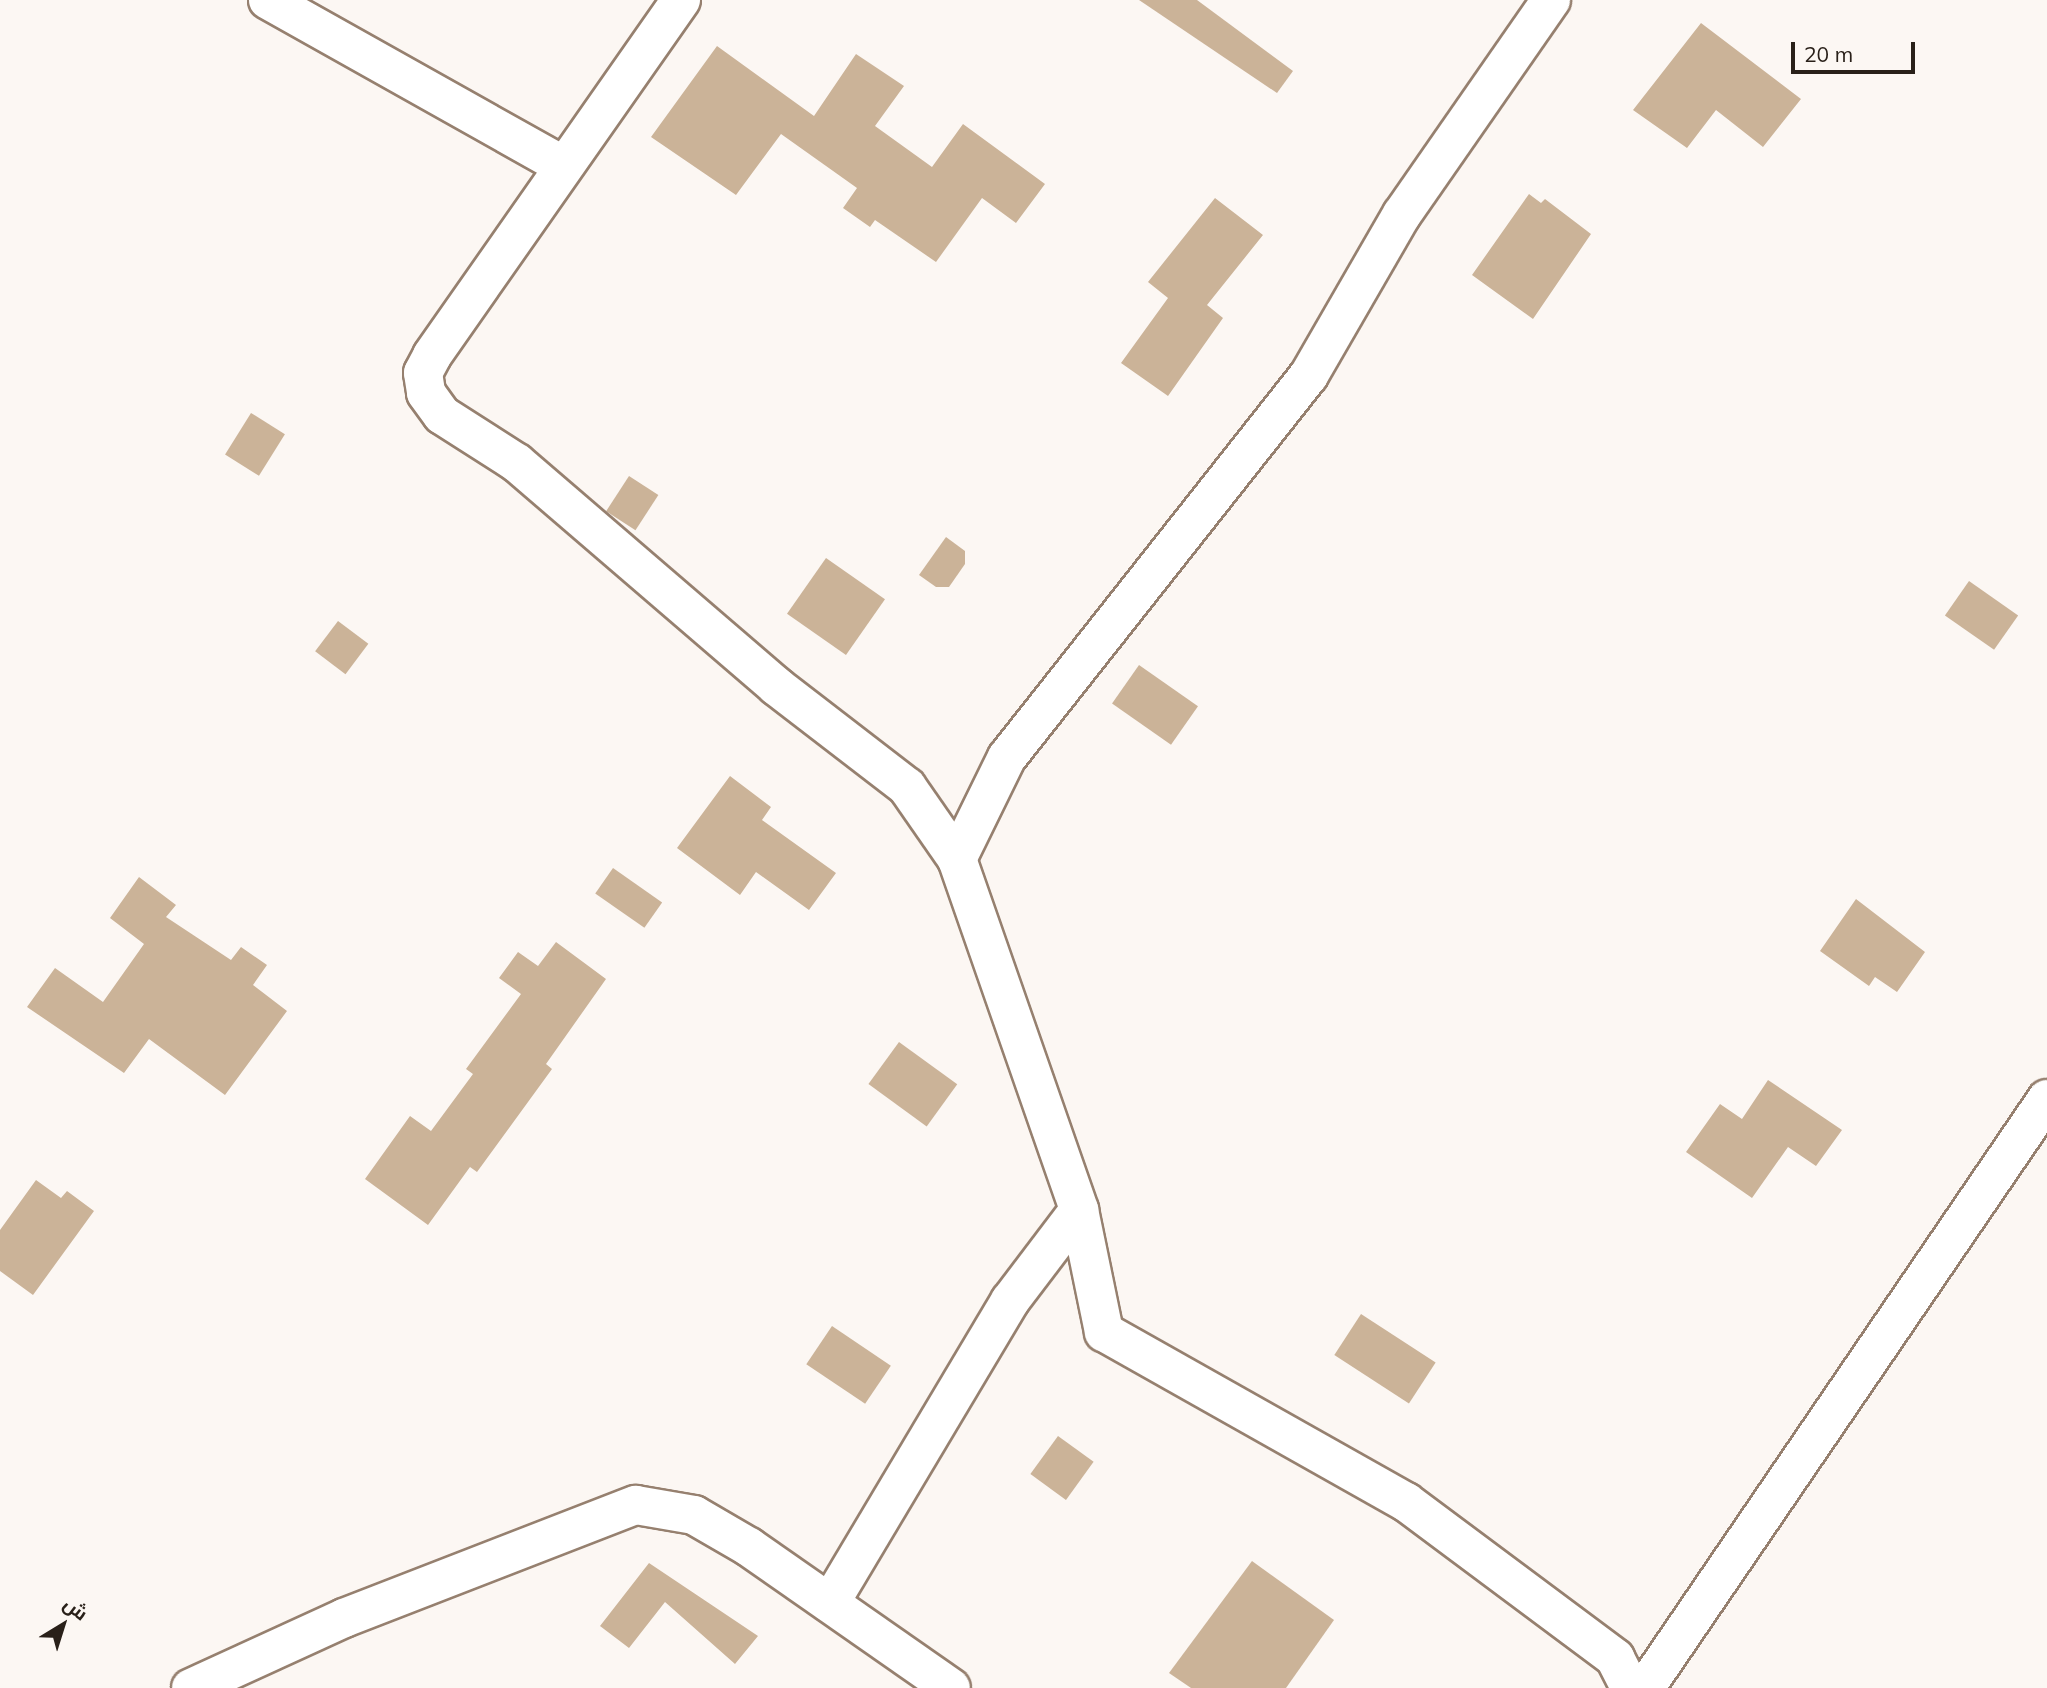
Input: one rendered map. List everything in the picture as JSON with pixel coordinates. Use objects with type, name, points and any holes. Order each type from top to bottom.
[{"type":"street","points":[[268,0],[562,165]]},
{"type":"street","points":[[681,0],[562,165],[432,356],[423,373],[426,393],[442,415],[517,463],[776,687],[907,788],[957,859],[1079,1210],[1104,1332],[1406,1502],[1615,1658],[1630,1688]]},
{"type":"street","points":[[957,859],[1007,757],[1309,375],[1402,214],[1551,0]]},
{"type":"street","points":[[1645,1688],[2047,1099]]},
{"type":"street","points":[[830,1603],[1010,1301],[1079,1210]]},
{"type":"street","points":[[191,1688],[344,1618],[636,1506],[694,1515],[830,1603],[951,1688]]},
{"type":"building","points":[[1139,0],[1197,0],[1293,71],[1277,93]]},
{"type":"building","points":[[1701,23],[1801,99],[1763,147],[1716,110],[1687,148],[1633,110]]},
{"type":"building","points":[[717,46],[814,116],[856,54],[904,86],[875,126],[932,167],[963,124],[1045,184],[1016,223],[982,198],[936,262],[875,220],[870,227],[843,208],[857,188],[781,134],[736,195],[651,137]]},
{"type":"building","points":[[1529,194],[1541,203],[1545,199],[1591,234],[1533,319],[1472,275]]},
{"type":"building","points":[[1215,198],[1263,235],[1207,305],[1223,318],[1168,396],[1121,363],[1168,298],[1148,282]]},
{"type":"building","points":[[251,413],[285,434],[259,476],[225,455]]},
{"type":"building","points":[[629,476],[658,495],[635,530],[606,511]]},
{"type":"building","points":[[946,537],[965,551],[965,564],[949,587],[936,587],[919,575]]},
{"type":"building","points":[[826,558],[885,599],[846,655],[787,614]]},
{"type":"building","points":[[1969,581],[2018,615],[1994,650],[1945,615]]},
{"type":"building","points":[[338,621],[368,644],[345,674],[315,651]]},
{"type":"building","points":[[1139,665],[1198,706],[1171,745],[1112,704]]},
{"type":"building","points":[[730,776],[771,807],[762,820],[836,873],[809,910],[756,872],[740,895],[677,848]]},
{"type":"building","points":[[613,868],[662,902],[644,928],[595,893]]},
{"type":"building","points":[[139,877],[176,905],[166,917],[231,960],[241,947],[267,965],[253,985],[287,1011],[225,1095],[149,1039],[124,1073],[27,1007],[55,968],[103,1002],[144,944],[110,918]]},
{"type":"building","points":[[1856,899],[1925,952],[1897,992],[1875,977],[1869,986],[1820,951]]},
{"type":"building","points":[[556,942],[606,979],[546,1064],[552,1069],[477,1172],[470,1167],[428,1225],[365,1179],[410,1116],[431,1131],[473,1074],[466,1069],[521,994],[499,978],[518,952],[538,966]]},
{"type":"building","points":[[899,1042],[957,1084],[927,1126],[868,1084]]},
{"type":"building","points":[[1768,1080],[1842,1130],[1816,1166],[1788,1147],[1752,1198],[1686,1152],[1720,1104],[1742,1119]]},
{"type":"building","points":[[36,1180],[61,1198],[67,1191],[94,1211],[33,1295],[0,1271],[0,1230]]},
{"type":"building","points":[[1361,1314],[1436,1362],[1409,1404],[1334,1355]]},
{"type":"building","points":[[832,1326],[891,1366],[865,1404],[806,1364]]},
{"type":"building","points":[[1058,1436],[1094,1462],[1066,1500],[1030,1474]]},
{"type":"building","points":[[1252,1561],[1334,1620],[1286,1688],[1191,1688],[1169,1673]]},
{"type":"building","points":[[649,1563],[758,1636],[735,1664],[665,1602],[629,1648],[600,1626]]}]
